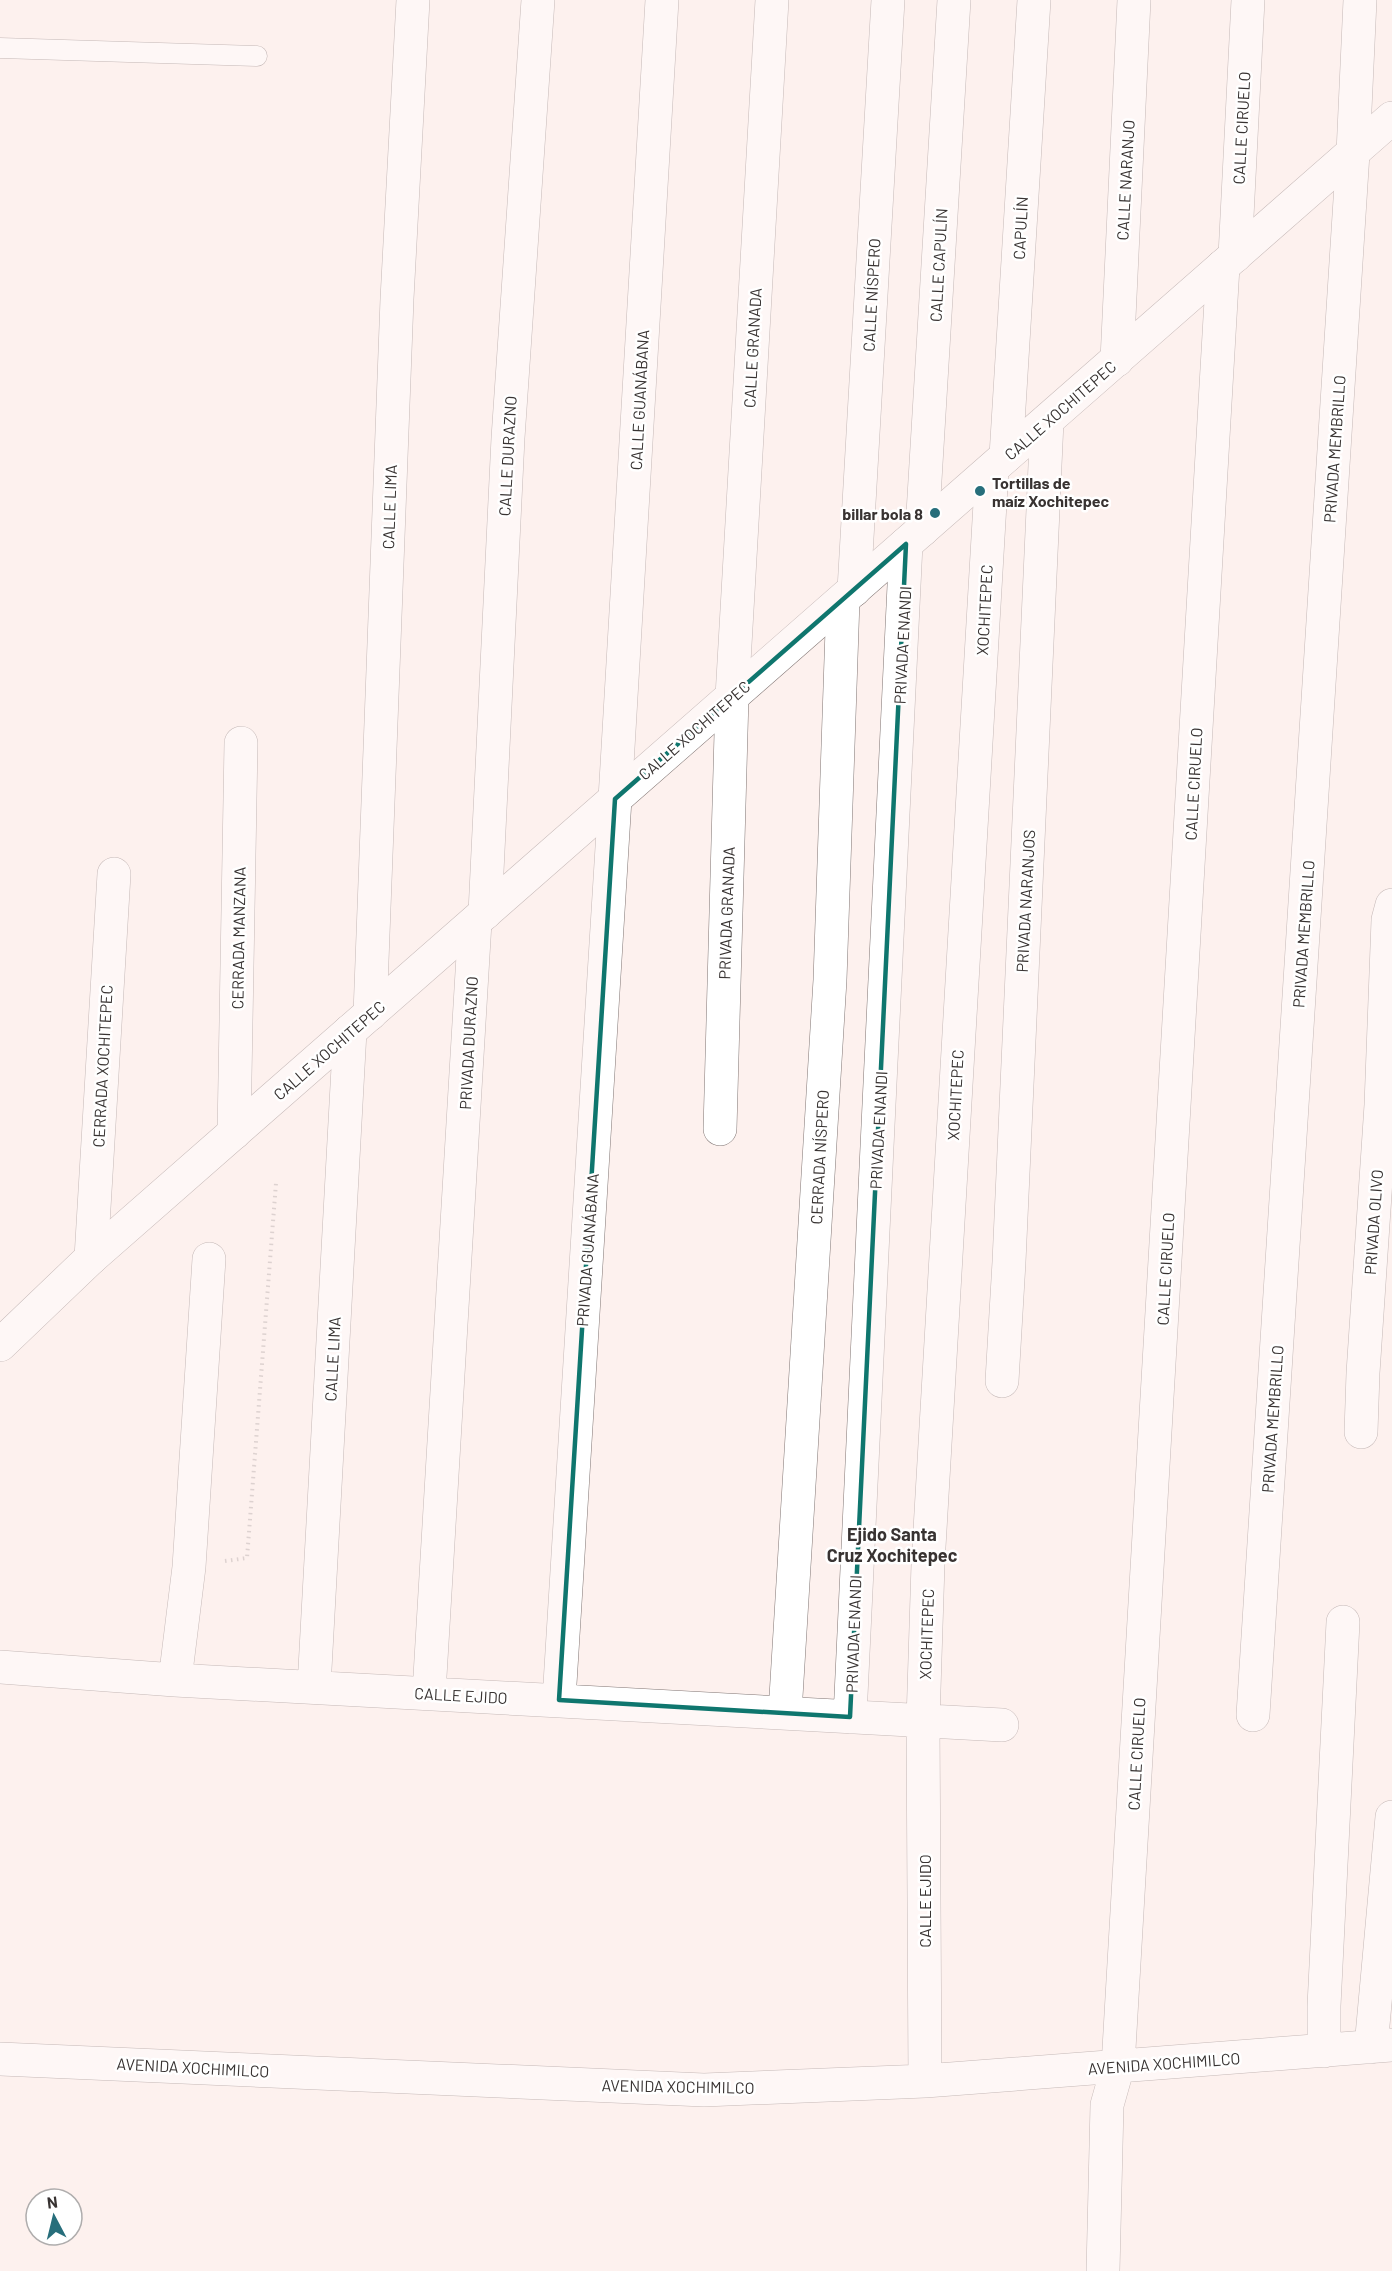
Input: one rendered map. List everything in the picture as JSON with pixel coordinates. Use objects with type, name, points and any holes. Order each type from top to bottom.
[{"type":"street","name":"CALLE LIMA","points":[[314,1687],[360,1023],[413,0]]},
{"type":"street","name":"CALLE DURAZNO","points":[[480,918],[507,438],[538,0]]},
{"type":"street","name":"CALLE GUANÁBANA","points":[[615,799],[662,0]]},
{"type":"street","name":"CALLE GRANADA","points":[[732,697],[772,0]]},
{"type":"street","name":"CALLE NÍSPERO","points":[[849,595],[888,0]]},
{"type":"street","name":"CALLE CAPULÍN","points":[[914,537],[954,0]]},
{"type":"street","name":"CAPULÍN","points":[[999,463],[1034,0]]},
{"type":"street","name":"CALLE NARANJO","points":[[1117,360],[1134,0]]},
{"type":"street","name":"CALLE CIRUELO","points":[[1103,2271],[1107,2105],[1118,2066],[1229,261],[1248,0]]},
{"type":"street","name":"PRIVADA MEMBRILLO","points":[[1253,1715],[1353,153],[1360,0]]},
{"type":"street","name":"CALLE XOCHITEPEC","points":[[0,1344],[91,1258],[1392,118]]},
{"type":"street","name":"PRIVADA NARANJOS","points":[[1002,1381],[1010,1250],[1047,421]]},
{"type":"street","name":"XOCHITEPEC","points":[[923,1721],[933,1467],[999,463]]},
{"type":"street","name":"PRIVADA ENANDI","points":[[850,1717],[859,1495],[914,537]]},
{"type":"street","name":"CERRADA NÍSPERO","points":[[785,1713],[830,980],[849,595]]},
{"type":"street","name":"PRIVADA GRANADA","points":[[720,1129],[732,697]]},
{"type":"street","name":"CERRADA MANZANA","points":[[234,1133],[242,742]]},
{"type":"street","name":"PRIVADA GUANÁBANA","points":[[559,1700],[615,799]]},
{"type":"street","name":"CERRADA XOCHITEPEC","points":[[91,1258],[114,874]]},
{"type":"street","name":"PRIVADA OLIVO","points":[[1361,1432],[1381,1105],[1388,920],[1392,905]]},
{"type":"street","name":"PRIVADA DURAZNO","points":[[429,1693],[461,1164],[480,918]]},
{"type":"street","points":[[175,1680],[189,1568],[209,1260]]},
{"type":"street","points":[[1324,2051],[1324,2006],[1343,1622]]},
{"type":"street","name":"CALLE EJIDO","points":[[0,1667],[175,1680],[1002,1725]]},
{"type":"street","name":"CALLE EJIDO","points":[[923,1721],[925,2081]]},
{"type":"street","points":[[1381,2046],[1392,1817]]},
{"type":"street","name":"AVENIDA XOCHIMILCO","points":[[0,2059],[704,2090],[925,2081],[1381,2046]]},
{"type":"lane","points":[[0,48],[257,56]]},
{"type":"path","points":[[189,1568],[247,1558],[276,1183]]},
{"type":"highlighted area","points":[[906,544],[850,1717],[559,1700],[615,799]]},
{"type":"place","name":"Tortillas de maíz Xochitepec","points":[[980,491]]},
{"type":"place","name":"billar bola 8","points":[[935,513]]},
{"type":"district","name":"Ejido Santa Cruz Xochitepec","points":[[892,1544]]}]
